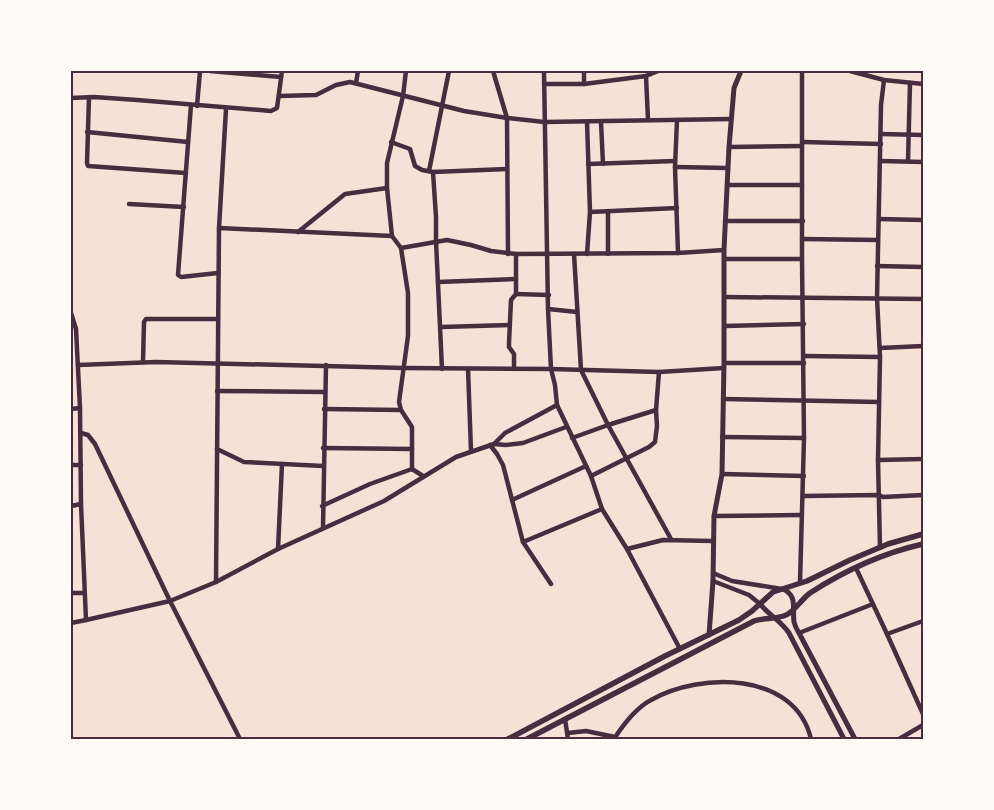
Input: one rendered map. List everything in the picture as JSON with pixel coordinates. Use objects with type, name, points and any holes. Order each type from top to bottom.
[{"type":"main road","points":[[508,739],[746,616],[768,595],[882,547],[923,534]]},
{"type":"main road","points":[[527,739],[730,633],[758,620],[785,616],[812,592],[856,568],[886,555],[923,544]]},
{"type":"main road","points":[[882,547],[886,555]]},
{"type":"street","points":[[200,71],[188,142],[178,275],[181,277],[218,273]]},
{"type":"street","points":[[210,71],[281,77]]},
{"type":"street","points":[[71,98],[89,97],[271,112],[277,108],[282,71]]},
{"type":"street","points":[[356,82],[358,71]]},
{"type":"street","points":[[406,71],[403,96],[387,163],[387,188],[392,236],[401,248],[408,293],[408,336],[399,402],[412,427],[412,468]]},
{"type":"street","points":[[442,369],[436,217],[431,172],[448,71]]},
{"type":"street","points":[[494,71],[507,118],[508,254]]},
{"type":"street","points":[[544,71],[548,309],[551,369],[557,405],[591,476],[602,509],[627,549],[680,649]]},
{"type":"street","points":[[584,71],[584,84]]},
{"type":"street","points":[[544,84],[584,84],[646,76],[658,71]]},
{"type":"street","points":[[800,583],[801,515],[804,476],[802,71]]},
{"type":"street","points":[[850,71],[884,80],[923,84]]},
{"type":"street","points":[[709,635],[713,581],[712,541],[714,516],[722,474],[725,326],[724,250],[729,147],[734,88],[740,72]]},
{"type":"street","points":[[646,76],[648,120]]},
{"type":"street","points":[[882,547],[878,495],[880,348],[877,298],[878,219],[884,80]]},
{"type":"street","points":[[279,96],[316,94],[345,83],[356,82],[441,105],[507,118],[544,122],[731,119]]},
{"type":"street","points":[[908,161],[910,83]]},
{"type":"street","points":[[89,97],[88,166],[186,174]]},
{"type":"street","points":[[216,582],[218,273],[226,108]]},
{"type":"street","points":[[677,120],[675,167],[678,208],[678,253]]},
{"type":"street","points":[[587,122],[590,212],[587,254]]},
{"type":"street","points":[[601,122],[604,164]]},
{"type":"street","points":[[87,132],[188,142]]},
{"type":"street","points":[[881,134],[923,135]]},
{"type":"street","points":[[391,142],[410,149],[415,166],[431,172],[507,169]]},
{"type":"street","points":[[729,147],[802,144],[881,144]]},
{"type":"street","points":[[588,164],[676,161]]},
{"type":"street","points":[[881,161],[923,162]]},
{"type":"street","points":[[675,167],[728,168]]},
{"type":"street","points":[[727,185],[802,186]]},
{"type":"street","points":[[298,232],[345,194],[387,188]]},
{"type":"street","points":[[129,204],[184,207]]},
{"type":"street","points":[[590,212],[678,208]]},
{"type":"street","points":[[608,212],[608,254]]},
{"type":"street","points":[[878,219],[923,220]]},
{"type":"street","points":[[725,221],[803,221]]},
{"type":"street","points":[[219,228],[392,236]]},
{"type":"street","points":[[802,239],[878,240]]},
{"type":"street","points":[[401,248],[436,242],[457,241],[485,250],[508,254],[678,253],[724,250]]},
{"type":"street","points":[[514,369],[514,354],[510,347],[510,325],[511,300],[516,294],[516,254]]},
{"type":"street","points":[[574,254],[581,370],[608,425],[671,539]]},
{"type":"street","points":[[724,259],[802,259]]},
{"type":"street","points":[[878,266],[923,266]]},
{"type":"street","points":[[438,282],[516,279]]},
{"type":"street","points":[[516,294],[549,295]]},
{"type":"street","points":[[725,297],[923,298]]},
{"type":"street","points":[[548,309],[577,312]]},
{"type":"street","points":[[71,313],[76,329],[78,358],[86,620]]},
{"type":"street","points":[[143,362],[144,322],[146,319],[218,319]]},
{"type":"street","points":[[725,326],[804,324]]},
{"type":"street","points":[[441,327],[510,325]]},
{"type":"street","points":[[880,348],[923,346]]},
{"type":"street","points":[[804,356],[880,357]]},
{"type":"street","points":[[71,359],[78,358]]},
{"type":"street","points":[[78,365],[143,362],[659,372],[724,365],[804,363]]},
{"type":"street","points":[[323,528],[326,365]]},
{"type":"street","points":[[468,369],[471,451]]},
{"type":"street","points":[[591,476],[649,447],[655,442],[659,372]]},
{"type":"street","points":[[217,391],[325,392]]},
{"type":"street","points":[[723,399],[879,402]]},
{"type":"street","points":[[71,623],[170,601],[216,582],[278,549],[384,500],[447,462],[492,444],[505,433],[557,405]]},
{"type":"street","points":[[71,409],[80,408]]},
{"type":"street","points":[[324,408],[402,410]]},
{"type":"street","points":[[572,438],[656,410]]},
{"type":"street","points":[[492,444],[523,443],[566,427]]},
{"type":"street","points":[[81,433],[88,435],[95,444],[170,601],[240,739]]},
{"type":"street","points":[[722,437],[804,438]]},
{"type":"street","points":[[492,444],[501,460],[523,542],[551,584]]},
{"type":"street","points":[[323,448],[412,449]]},
{"type":"street","points":[[217,449],[244,462],[323,466]]},
{"type":"street","points":[[878,460],[923,459]]},
{"type":"street","points":[[278,549],[282,464]]},
{"type":"street","points":[[71,465],[81,465]]},
{"type":"street","points":[[512,500],[586,466]]},
{"type":"street","points":[[412,468],[423,476]]},
{"type":"street","points":[[322,506],[370,484],[412,468]]},
{"type":"street","points":[[722,474],[804,476]]},
{"type":"street","points":[[803,496],[878,495],[883,497],[923,494]]},
{"type":"street","points":[[71,506],[81,504]]},
{"type":"street","points":[[523,542],[602,509]]},
{"type":"street","points":[[714,516],[801,515]]},
{"type":"street","points":[[627,549],[671,539],[712,541]]},
{"type":"street","points":[[856,568],[923,714]]},
{"type":"street","points":[[713,573],[732,581],[783,589],[792,596],[794,621],[799,633],[855,739]]},
{"type":"street","points":[[713,581],[749,595],[788,630],[844,739]]},
{"type":"street","points":[[71,593],[84,593]]},
{"type":"street","points":[[799,633],[873,604]]},
{"type":"street","points":[[887,634],[923,621]]},
{"type":"street","points":[[801,656],[809,652]]},
{"type":"street","points":[[568,733],[586,731],[614,738],[636,712],[651,700],[694,684],[726,681],[738,682],[767,690],[788,702],[802,717],[811,739]]},
{"type":"street","points":[[565,719],[568,739]]},
{"type":"street","points":[[899,739],[923,725]]}]
